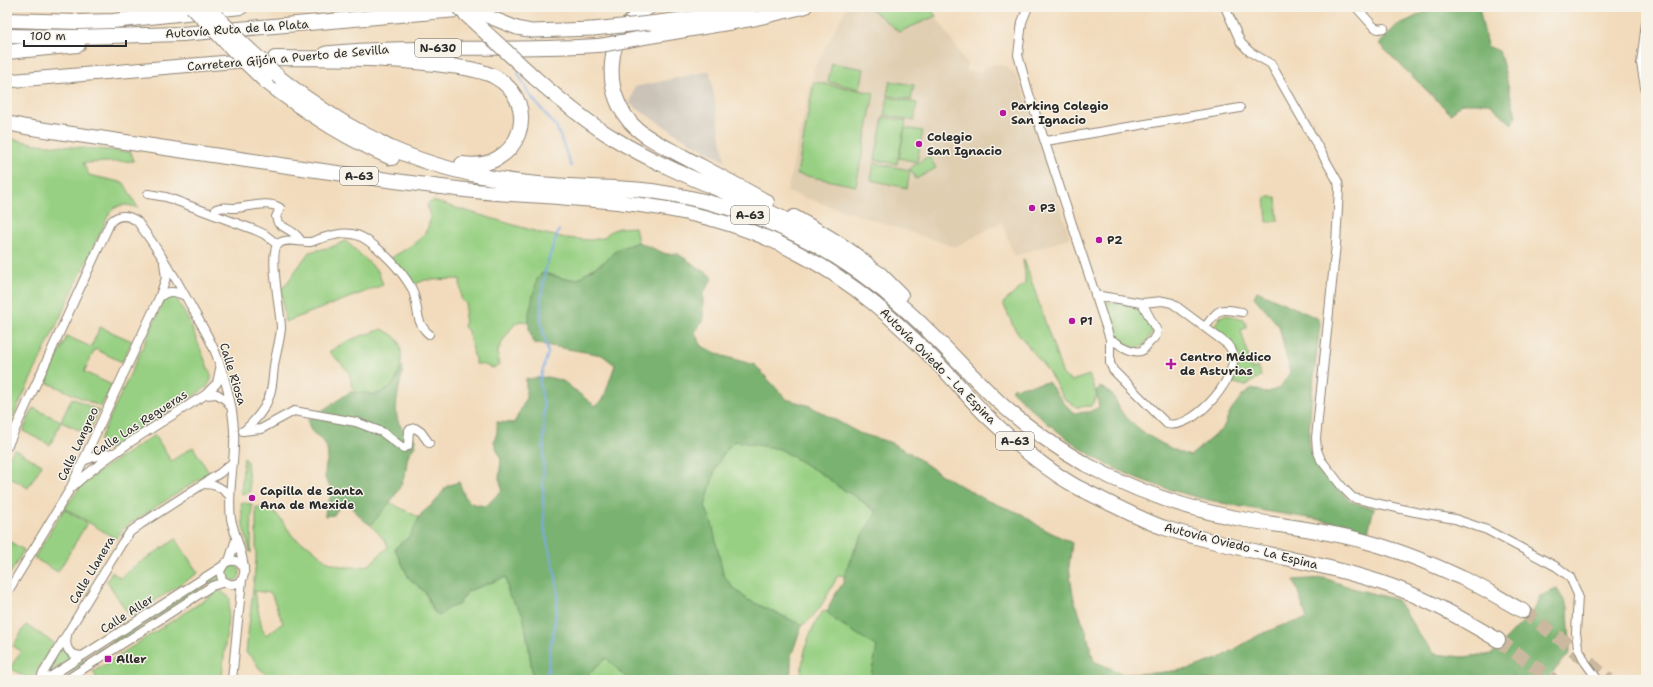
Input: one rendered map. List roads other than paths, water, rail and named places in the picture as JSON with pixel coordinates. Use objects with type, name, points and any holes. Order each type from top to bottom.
[{"type":"highway","points":[[192,7],[265,81],[327,125],[362,145],[410,166],[471,183],[568,198]]},
{"type":"highway","name":"A-63","points":[[208,7],[241,42],[281,79],[311,103],[389,148],[466,172],[521,182],[651,191],[721,204],[756,217],[792,232],[864,275],[906,310],[1003,406],[1056,446],[1084,463],[1123,483],[1163,499],[1237,518],[1360,540],[1400,552],[1463,578],[1523,611]]},
{"type":"highway","name":"Autovía Ruta de la Plata","points":[[7,20],[78,22],[113,21],[240,7]]},
{"type":"highway","points":[[458,7],[560,100],[615,139],[645,156],[712,188],[774,213],[830,242],[880,274]]},
{"type":"highway","points":[[472,7],[487,16],[517,28],[532,30],[593,29],[781,7]]},
{"type":"highway","name":"Autovía Ruta de la Plata","points":[[7,36],[73,37],[182,34],[491,7]]},
{"type":"highway","points":[[649,7],[638,15],[620,35],[612,60],[613,89],[620,106],[631,122],[651,139],[822,232],[854,253],[880,274],[974,370],[1056,446]]},
{"type":"highway","name":"Carretera Gijón a Puerto de Sevilla","points":[[7,81],[360,50],[561,48],[602,45],[754,19],[805,7]]},
{"type":"highway","points":[[7,12],[37,16],[154,16]]},
{"type":"highway","points":[[7,52],[182,34]]},
{"type":"highway","points":[[274,58],[419,62],[483,72],[502,82],[514,95],[520,110],[520,127],[514,144],[501,157],[482,165],[473,166],[448,162],[374,139]]},
{"type":"highway","name":"A-63","points":[[7,123],[362,177],[469,191],[520,196],[568,198]]},
{"type":"highway","points":[[7,130],[62,138],[152,146]]},
{"type":"highway","name":"Autovía Oviedo - La Espina","points":[[568,198],[627,203],[683,211],[720,221],[752,232],[790,248],[842,279],[876,305],[912,337],[987,416],[1029,453],[1075,486],[1161,527],[1356,575],[1394,587],[1457,616],[1498,640]]},
{"type":"street","points":[[1028,7],[1022,22],[1018,55],[1028,91],[1046,141],[1095,295],[1110,339],[1110,363],[1113,370],[1163,421],[1173,425],[1197,415],[1228,379],[1234,358],[1232,350],[1227,344],[1172,304],[1163,302],[1142,303],[1095,295]]},
{"type":"street","points":[[1225,7],[1241,43],[1250,52],[1271,64],[1338,182],[1339,189],[1336,244],[1316,438],[1316,450],[1321,460],[1343,488],[1353,498],[1415,512],[1455,519],[1487,530],[1557,567],[1570,577],[1578,595],[1576,633],[1578,647],[1585,662],[1598,680]]},
{"type":"street","points":[[1356,7],[1378,30],[1384,28]]},
{"type":"street","points":[[1646,23],[1641,63],[1646,93]]},
{"type":"street","points":[[1046,141],[1240,108]]},
{"type":"street","points":[[148,194],[166,196],[255,230],[264,234],[278,245]]},
{"type":"street","points":[[214,215],[216,209],[219,207],[235,208],[255,205],[276,205],[280,208],[276,217],[278,224],[296,233],[302,241]]},
{"type":"street","name":"Calle Riosa","points":[[7,447],[110,222],[114,218],[130,216],[137,221],[162,256],[206,333],[221,367],[232,408],[234,431],[230,496],[231,518],[236,539],[242,553],[243,567]]},
{"type":"street","points":[[246,430],[261,413],[271,391],[281,326],[275,257],[276,247],[279,243],[291,241],[310,242],[338,233],[352,233],[366,240],[386,257],[411,288],[415,298],[418,320],[424,330],[429,334]]},
{"type":"street","name":"Calle Langreo","points":[[7,593],[70,489],[159,298],[166,278],[166,269],[162,256]]},
{"type":"street","points":[[159,298],[166,292],[177,292],[186,296]]},
{"type":"street","points":[[1110,339],[1137,352],[1142,350],[1152,340],[1157,331],[1142,303]]},
{"type":"street","points":[[1205,327],[1219,310],[1224,309],[1242,312]]},
{"type":"street","name":"Calle Las Regueras","points":[[70,489],[96,466],[205,395],[217,383],[221,367]]},
{"type":"street","name":"Calle Las Regueras","points":[[205,395],[212,393],[217,394],[226,400],[232,408]]},
{"type":"street","points":[[234,431],[261,429],[294,411],[356,422],[382,432],[403,448],[408,446],[409,430],[415,428],[421,432],[429,442]]},
{"type":"street","points":[[93,441],[98,450],[104,455]]},
{"type":"street","points":[[83,460],[111,454],[120,450]]},
{"type":"street","name":"Calle Llanera","points":[[41,680],[42,675],[130,532],[201,484],[220,473],[232,463]]},
{"type":"street","points":[[201,484],[213,484],[221,487],[230,496]]},
{"type":"street","points":[[236,539],[229,561],[221,567],[221,576],[241,598]]},
{"type":"street","points":[[229,561],[237,561],[243,567],[245,572],[242,580],[232,680]]},
{"type":"street","name":"Calle Aller","points":[[45,680],[221,567]]},
{"type":"street","points":[[228,583],[238,584],[242,580]]},
{"type":"street","name":"Calle Aller","points":[[66,680],[212,586],[228,583]]},
{"type":"street","points":[[68,633],[65,643],[68,650],[73,655],[82,656]]},
{"type":"waterway","points":[[518,73],[529,94],[557,128],[571,166]]},
{"type":"waterway","points":[[547,680],[550,647],[554,631],[558,596],[556,577],[545,533],[543,501],[544,405],[539,382],[548,353],[541,321],[541,298],[546,266],[559,230]]},
{"type":"tunnel","points":[[1523,611],[1562,640],[1609,680]]},
{"type":"tunnel","points":[[1498,640],[1553,680]]},
{"type":"place","name":"Parking Colegio San Ignacio","points":[[1003,113]]},
{"type":"place","name":"Colegio San Ignacio","points":[[919,144]]},
{"type":"place","name":"P3","points":[[1032,208]]},
{"type":"place","name":"P2","points":[[1099,240]]},
{"type":"place","name":"P1","points":[[1072,321]]},
{"type":"place","name":"Centro Médico de Asturias","points":[[1171,364]]},
{"type":"place","name":"Capilla de Santa Ana de Mexide","points":[[252,498]]},
{"type":"place","name":"Aller","points":[[108,659]]}]
